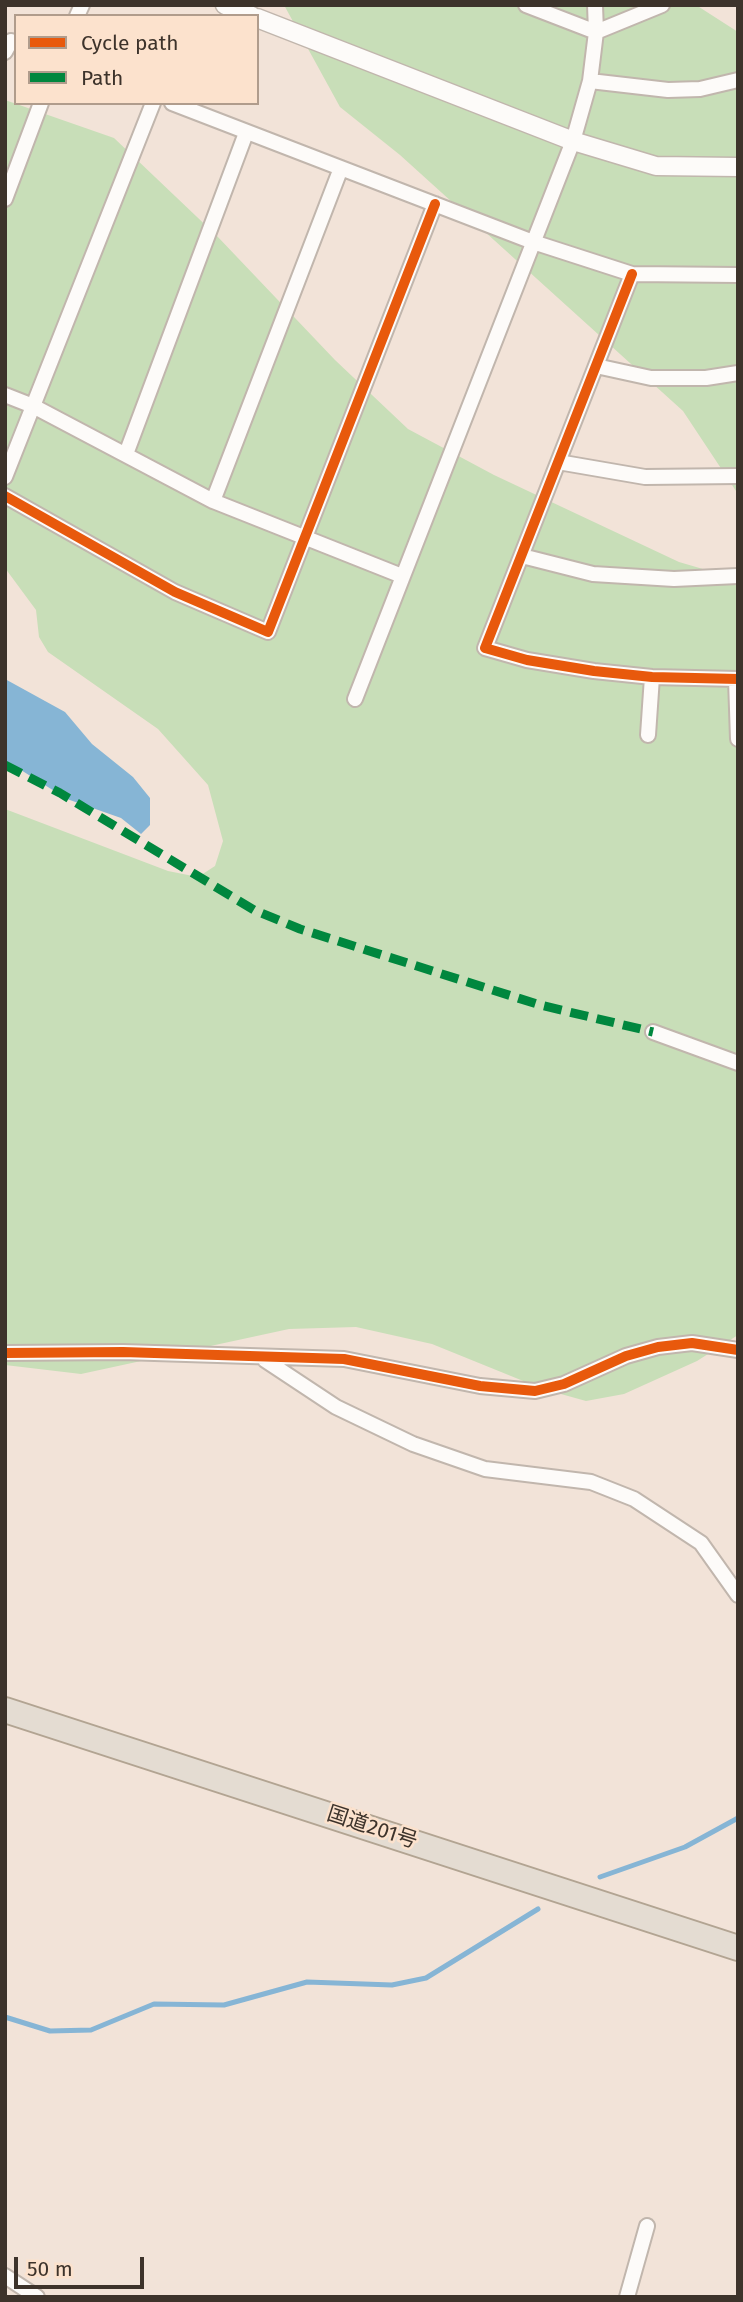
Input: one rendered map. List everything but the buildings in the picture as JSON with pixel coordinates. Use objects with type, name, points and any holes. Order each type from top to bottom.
[{"type":"highway","name":"国道201号","points":[[5,1710],[738,1948]]},
{"type":"street","points":[[225,5],[247,14]]},
{"type":"street","points":[[526,5],[596,32],[662,5]]},
{"type":"street","points":[[355,699],[573,141],[590,81],[596,32],[595,5]]},
{"type":"street","points":[[259,19],[573,141],[656,166],[738,167]]},
{"type":"street","points":[[590,81],[668,90],[700,89],[738,80]]},
{"type":"street","points":[[5,199],[40,105]]},
{"type":"street","points":[[5,477],[152,105]]},
{"type":"street","points":[[177,105],[533,242],[632,274],[738,275]]},
{"type":"street","points":[[126,454],[246,133]]},
{"type":"street","points":[[213,501],[341,168]]},
{"type":"street","points":[[5,496],[174,592],[268,632],[307,538],[435,204]]},
{"type":"street","points":[[632,274],[485,648],[527,660],[652,677],[737,679],[738,739]]},
{"type":"street","points":[[596,366],[651,378],[706,378],[738,373]]},
{"type":"street","points":[[5,395],[33,406],[213,501],[402,576]]},
{"type":"street","points":[[558,462],[645,477],[738,476]]},
{"type":"street","points":[[522,556],[593,574],[674,579],[738,576]]},
{"type":"street","points":[[648,734],[652,677]]},
{"type":"street","points":[[653,1032],[738,1063]]},
{"type":"street","points":[[5,1353],[123,1352],[264,1359],[344,1359],[480,1386],[535,1391],[564,1384],[626,1356],[658,1347],[692,1343],[738,1350]]},
{"type":"street","points":[[264,1359],[337,1407],[413,1444],[485,1469],[591,1482],[634,1499],[701,1543],[738,1595]]},
{"type":"street","points":[[627,2297],[647,2226]]},
{"type":"street","points":[[5,2276],[37,2297]]},
{"type":"green space","points":[[284,5],[696,5],[738,32],[738,494],[683,411],[400,155],[340,107]]},
{"type":"green space","points":[[5,100],[114,138],[217,236],[335,360],[408,429],[494,475],[679,562],[720,574],[738,568],[738,1335],[697,1361],[624,1394],[586,1401],[543,1389],[432,1344],[356,1327],[289,1329],[81,1374],[5,1365],[5,809],[168,871],[198,877],[215,866],[223,841],[208,785],[158,729],[48,652],[39,637],[36,610],[5,568]]},
{"type":"water","points":[[5,679],[65,712],[92,744],[133,777],[150,798],[150,825],[141,834],[121,818],[67,799],[5,760]]},
{"type":"waterway","points":[[600,1877],[685,1847],[738,1818]]},
{"type":"waterway","points":[[5,2017],[50,2031],[91,2030],[154,2004],[224,2005],[307,1982],[392,1985],[426,1978],[538,1909]]},
{"type":"marked path","points":[[5,765],[60,793],[254,910],[300,929],[540,1005],[653,1032]]},
{"type":"cycle path","points":[[5,496],[175,592],[268,632],[435,204]]},
{"type":"cycle path","points":[[632,274],[485,648],[527,660],[594,671],[652,677],[738,679]]},
{"type":"cycle path","points":[[5,1353],[123,1352],[344,1359],[480,1386],[535,1391],[564,1384],[626,1356],[658,1347],[692,1343],[738,1350]]}]
